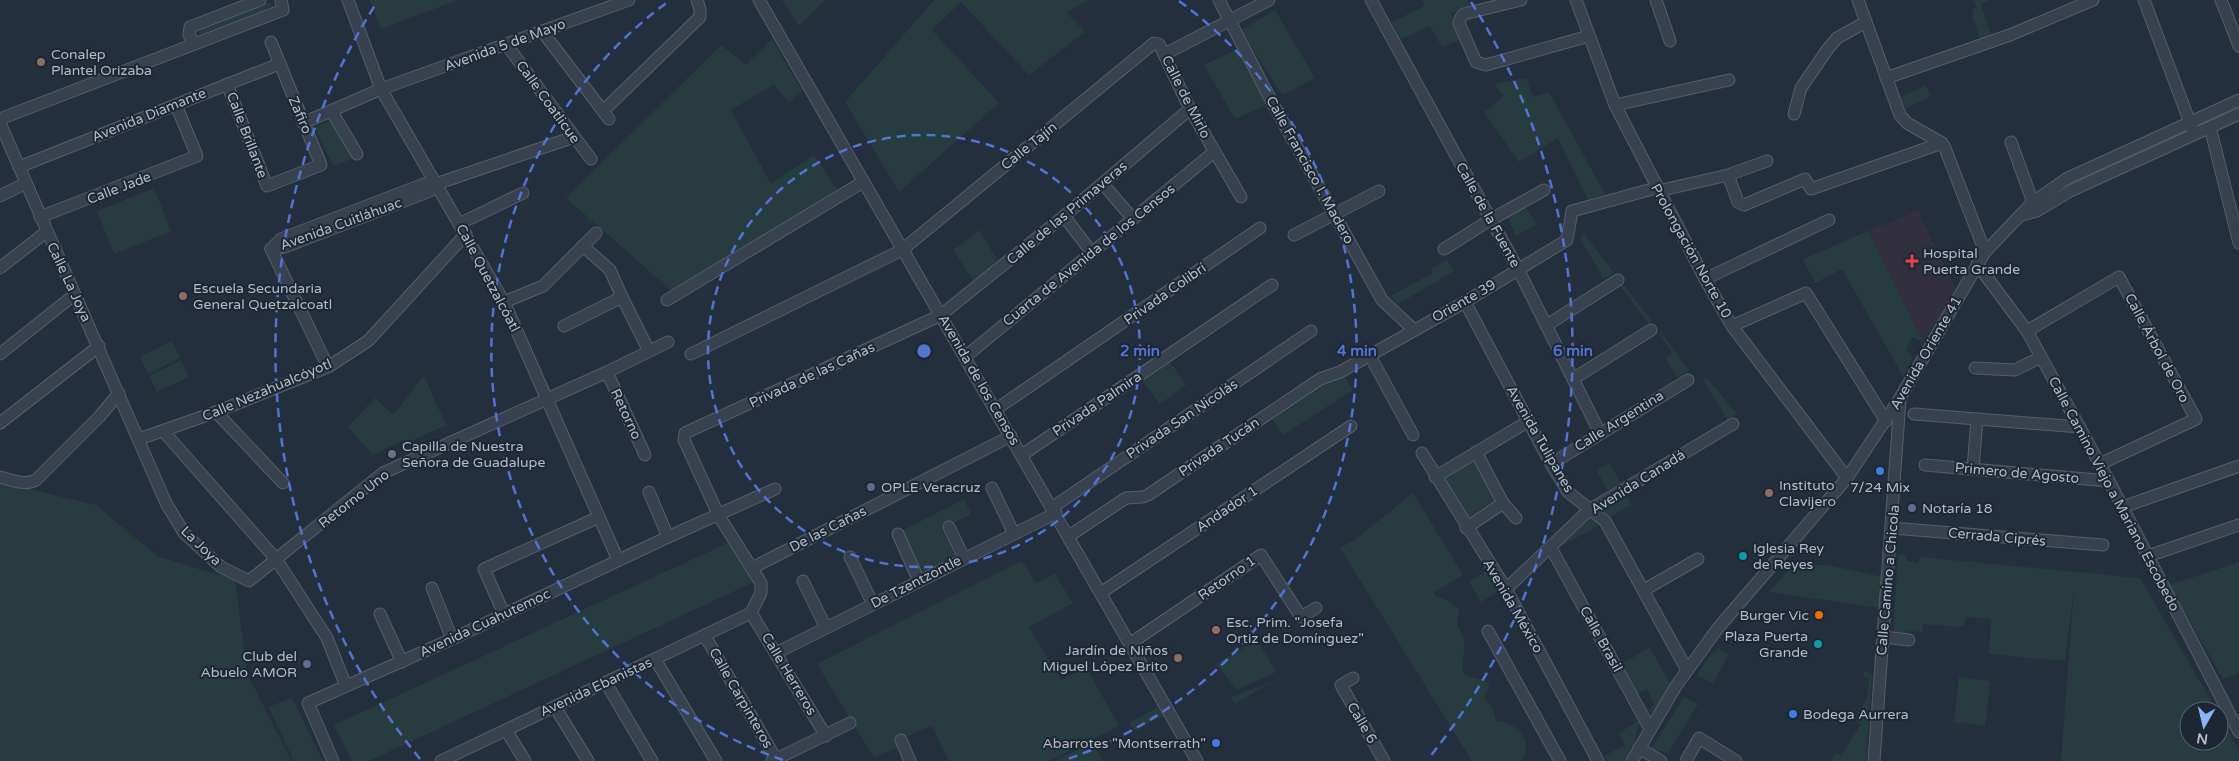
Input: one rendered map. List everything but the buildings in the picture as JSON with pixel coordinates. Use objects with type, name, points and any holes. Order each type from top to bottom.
[{"type":"street","points":[[194,43],[189,35],[190,27],[260,0]]},
{"type":"street","name":"Calle Quetzalcóatl","points":[[348,0],[382,90],[504,302],[618,560]]},
{"type":"street","name":"Avenida 5 de Mayo","points":[[382,90],[629,0]]},
{"type":"street","points":[[542,31],[606,115],[700,18],[697,0]]},
{"type":"street","name":"Avenida de los Censos","points":[[759,0],[902,250],[1102,592],[1197,761]]},
{"type":"street","name":"Calle Francisco I. Madero","points":[[1219,0],[1273,104],[1382,300],[1414,330]]},
{"type":"street","points":[[1165,54],[1269,0]]},
{"type":"street","name":"Calle de la Fuente","points":[[1371,0],[1518,269],[1600,432]]},
{"type":"street","points":[[1521,0],[1464,14],[1461,17],[1460,23],[1476,62],[1486,64],[1589,36]]},
{"type":"street","name":"Prolongación Norte 10","points":[[1576,0],[1615,105],[1705,279],[1732,326],[1847,478]]},
{"type":"street","points":[[1656,0],[1670,41]]},
{"type":"street","points":[[1858,0],[1900,114],[1907,122],[1942,143],[1986,252]]},
{"type":"street","points":[[1886,78],[2010,35],[2093,0]]},
{"type":"street","points":[[2144,0],[2195,134]]},
{"type":"street","points":[[2221,0],[2239,46]]},
{"type":"street","points":[[0,121],[194,43],[282,5]]},
{"type":"street","points":[[1794,114],[1801,88],[1827,50],[1837,38],[1866,22]]},
{"type":"street","name":"Zafiro","points":[[271,42],[302,123],[321,165]]},
{"type":"street","name":"Calle de Mirlo","points":[[1157,43],[1165,54],[1190,109],[1241,197]]},
{"type":"street","name":"Calle Tajín","points":[[691,354],[902,250],[1157,43]]},
{"type":"street","name":"Calle Coatlicue","points":[[506,44],[591,159]]},
{"type":"street","name":"Avenida Diamante","points":[[19,167],[279,64]]},
{"type":"street","points":[[1615,105],[1729,80]]},
{"type":"street","name":"Calle Brillante","points":[[227,84],[267,186],[321,165]]},
{"type":"street","points":[[302,123],[382,90]]},
{"type":"street","name":"Avenida Oriente 41","points":[[2035,207],[2066,179],[2239,100]]},
{"type":"street","name":"Calle Jade","points":[[40,218],[197,156],[176,105]]},
{"type":"street","name":"Calle de las Primaveras","points":[[941,315],[1103,184],[1190,109]]},
{"type":"street","points":[[332,112],[357,154]]},
{"type":"street","name":"Avenida Oriente 41","points":[[1632,761],[1688,670],[1718,628],[1847,478],[1886,421],[1977,264],[1986,252],[2022,215],[2035,207],[2239,114]]},
{"type":"street","name":"Calle La Joya","points":[[0,121],[46,232],[99,346],[139,439]]},
{"type":"street","points":[[2210,127],[2239,243]]},
{"type":"street","name":"Avenida Cuitláhuac","points":[[328,367],[271,249],[281,239],[424,184],[436,184],[574,137]]},
{"type":"street","points":[[2011,142],[2035,207]]},
{"type":"street","points":[[1728,175],[1738,202],[1744,205],[1805,179],[1810,189],[1942,143]]},
{"type":"street","name":"Cuarta de Avenida de los Censos","points":[[964,357],[1214,152]]},
{"type":"street","points":[[1657,189],[1728,175],[1767,161]]},
{"type":"street","points":[[0,196],[26,182]]},
{"type":"street","points":[[667,300],[863,182]]},
{"type":"street","points":[[1103,184],[1133,219]]},
{"type":"street","name":"Oriente 39","points":[[1370,354],[1465,302],[1567,240],[1572,211],[1657,189]]},
{"type":"street","points":[[1444,249],[1490,220],[1544,190]]},
{"type":"street","points":[[1294,235],[1379,191]]},
{"type":"street","points":[[462,229],[524,193]]},
{"type":"street","points":[[1064,216],[1092,253]]},
{"type":"street","points":[[1705,279],[1829,220]]},
{"type":"street","name":"Privada Colibrí","points":[[995,410],[1260,228]]},
{"type":"street","name":"Calle Nezahualcóyotl","points":[[139,439],[164,432],[328,367],[368,340],[462,229]]},
{"type":"street","points":[[0,268],[46,232]]},
{"type":"street","points":[[504,302],[543,286],[596,233]]},
{"type":"street","points":[[583,246],[610,270],[649,351]]},
{"type":"street","name":"Calle Camino Viejo a Mariano Escobedo","points":[[1977,264],[2027,331],[2123,507],[2238,726]]},
{"type":"street","name":"Calle Árbol de Oro","points":[[2027,331],[2119,277],[2196,418],[2100,464]]},
{"type":"street","points":[[1546,325],[1618,280]]},
{"type":"street","name":"Privada Palmira","points":[[1022,455],[1272,285]]},
{"type":"street","points":[[1732,326],[1806,293],[1886,421]]},
{"type":"street","points":[[0,354],[74,295]]},
{"type":"street","points":[[564,326],[622,297]]},
{"type":"street","name":"Avenida Tulipanes","points":[[1465,302],[1527,422],[1551,464],[1568,492],[1605,521],[1688,670]]},
{"type":"street","name":"Privada de las Cañas","points":[[719,516],[684,436],[685,433],[941,315]]},
{"type":"street","points":[[1573,379],[1651,330]]},
{"type":"street","name":"Privada San Nicolás","points":[[1054,510],[1311,331]]},
{"type":"street","name":"Retorno","points":[[547,399],[668,342]]},
{"type":"street","points":[[0,423],[99,346]]},
{"type":"street","points":[[1370,354],[1413,435]]},
{"type":"street","name":"Privada Tucán","points":[[1069,536],[1126,498],[1148,495],[1320,379],[1340,372],[1370,354]]},
{"type":"street","points":[[1975,368],[2010,371],[2041,357]]},
{"type":"street","name":"Retorno","points":[[606,372],[646,455]]},
{"type":"street","name":"Calle Argentina","points":[[1551,464],[1600,432],[1688,380]]},
{"type":"street","points":[[0,477],[30,483],[36,480],[99,417],[119,393]]},
{"type":"street","name":"Calle Camino a Chicola","points":[[1874,761],[1900,398]]},
{"type":"street","name":"Retorno Uno","points":[[276,559],[383,473],[547,399]]},
{"type":"street","points":[[216,412],[283,483]]},
{"type":"street","points":[[1914,414],[2080,427]]},
{"type":"street","points":[[1973,469],[1978,419]]},
{"type":"street","points":[[1435,477],[1527,422]]},
{"type":"street","name":"Avenida Canadá","points":[[1506,590],[1589,510],[1733,424]]},
{"type":"street","name":"Andador 1","points":[[1102,592],[1351,426]]},
{"type":"street","points":[[164,432],[276,559],[328,638],[346,686]]},
{"type":"street","name":"De las Cañas","points":[[752,568],[1011,436]]},
{"type":"street","name":"La Joya","points":[[139,439],[166,503],[184,533],[221,567],[249,581],[276,559]]},
{"type":"street","points":[[1476,452],[1503,503],[1516,518]]},
{"type":"street","name":"Avenida México","points":[[1422,453],[1466,528],[1506,590],[1598,761]]},
{"type":"street","name":"Primero de Agosto","points":[[1925,465],[2109,481]]},
{"type":"street","points":[[2123,507],[2239,466]]},
{"type":"street","points":[[992,488],[1014,534]]},
{"type":"street","name":"Avenida Cuahutemoc","points":[[333,761],[308,703],[402,662],[618,560],[776,489]]},
{"type":"street","points":[[648,492],[668,537]]},
{"type":"street","points":[[1466,528],[1503,503]]},
{"type":"street","name":"De Tzentzontle","points":[[776,653],[1014,534],[1054,510]]},
{"type":"street","points":[[719,516],[760,583],[761,593],[751,613]]},
{"type":"street","points":[[504,614],[484,569],[598,517]]},
{"type":"street","points":[[2148,556],[2239,525]]},
{"type":"street","points":[[949,527],[964,558]]},
{"type":"street","name":"Cerrada Ciprés","points":[[1892,528],[2103,545]]},
{"type":"street","points":[[898,534],[919,581]]},
{"type":"street","name":"Calle Brasil","points":[[1551,548],[1650,729]]},
{"type":"street","name":"Retorno 1","points":[[1131,643],[1261,555],[1300,617],[1316,608]]},
{"type":"street","points":[[850,557],[873,604]]},
{"type":"street","points":[[1644,590],[1698,559]]},
{"type":"street","points":[[803,581],[826,628]]},
{"type":"street","points":[[432,588],[452,639]]},
{"type":"street","name":"Avenida Ebanistas","points":[[441,761],[458,757],[506,730],[751,613]]},
{"type":"street","name":"Calle Herreros","points":[[751,613],[826,736]]},
{"type":"street","points":[[380,614],[402,662]]},
{"type":"street","points":[[1488,631],[1560,761]]},
{"type":"street","name":"Calle Carpinteros","points":[[705,636],[774,760]]},
{"type":"street","points":[[1883,636],[1909,640]]},
{"type":"street","points":[[655,659],[716,761]]},
{"type":"street","name":"Calle 6","points":[[1353,678],[1341,685],[1384,761]]},
{"type":"street","points":[[606,683],[652,761]]},
{"type":"street","points":[[556,707],[588,761]]},
{"type":"street","points":[[774,760],[850,724]]},
{"type":"street","points":[[506,730],[525,761]]},
{"type":"street","points":[[1686,761],[1699,738],[1736,761]]},
{"type":"street","points":[[901,740],[906,760]]},
{"type":"street","points":[[1639,748],[1661,761]]},
{"type":"shaded area","name":"Hospital Puerta Grande","points":[[1918,211],[1956,290],[1923,342],[1868,231]]},
{"type":"green space","points":[[370,0],[458,0],[381,29]]},
{"type":"green space","points":[[782,0],[825,0],[799,26]]},
{"type":"green space","points":[[934,0],[1087,0],[1067,13],[1085,32],[1029,75],[961,2],[932,30],[999,103],[899,192],[845,102]]},
{"type":"green space","points":[[1422,0],[1468,0],[1470,8],[1451,13],[1462,39],[1442,47],[1430,26],[1401,39],[1392,22],[1425,6]]},
{"type":"green space","points":[[1974,0],[1990,0],[1981,4],[1991,35],[1980,39],[1972,16],[1974,15],[1973,10],[1977,8]]},
{"type":"green space","points":[[270,2],[272,4],[270,9],[202,34],[199,33],[199,29]]},
{"type":"green space","points":[[1275,10],[1315,78],[1282,95],[1241,30]]},
{"type":"green space","points":[[772,39],[802,91],[789,103],[774,84],[731,110],[771,184],[814,155],[839,192],[673,292],[566,198],[721,45],[746,65]]},
{"type":"green space","points":[[1237,49],[1268,104],[1235,119],[1204,65]]},
{"type":"green space","points":[[1526,78],[1533,97],[1549,92],[1605,194],[1588,200],[1558,138],[1519,162],[1484,112],[1504,96],[1494,84]]},
{"type":"green space","points":[[1926,85],[1930,96],[1906,109],[1901,98]]},
{"type":"green space","points":[[329,121],[354,158],[333,166],[315,127]]},
{"type":"green space","points":[[154,188],[171,231],[114,254],[97,211]]},
{"type":"green space","points":[[1525,207],[1537,224],[1516,236],[1507,217]]},
{"type":"green space","points":[[979,230],[998,261],[974,281],[953,250]]},
{"type":"green space","points":[[1868,231],[1923,342],[1912,337],[1906,350],[1913,357],[1903,376],[1842,269],[1815,283],[1803,259]]},
{"type":"green space","points":[[1584,234],[1614,273],[1604,279],[1580,239]]},
{"type":"green space","points":[[1447,260],[1454,271],[1398,304],[1391,296],[1433,273],[1431,269]]},
{"type":"green space","points":[[1622,283],[1652,321],[1648,323],[1620,285]]},
{"type":"green space","points":[[1661,332],[1689,370],[1678,378],[1665,358],[1672,354]]},
{"type":"green space","points":[[172,341],[180,358],[148,374],[140,357]]},
{"type":"green space","points":[[181,360],[189,377],[157,392],[149,376]]},
{"type":"green space","points":[[1170,362],[1186,385],[1160,404],[1143,381]]},
{"type":"green space","points":[[424,376],[446,425],[407,443],[403,440],[373,455],[348,427],[375,398],[393,415]]},
{"type":"green space","points":[[1344,376],[1353,390],[1283,435],[1272,419],[1322,385]]},
{"type":"green space","points":[[1706,377],[1737,414],[1727,419],[1703,379]]},
{"type":"green space","points":[[1474,460],[1496,499],[1466,519],[1441,480]]},
{"type":"green space","points":[[1609,463],[1621,483],[1608,490],[1596,470]]},
{"type":"green space","points":[[0,482],[96,505],[157,556],[235,580],[247,673],[291,761],[0,761]]},
{"type":"green space","points":[[1413,493],[1463,575],[1434,592],[1434,595],[1449,601],[1459,609],[1457,625],[1464,644],[1463,673],[1490,684],[1484,699],[1492,707],[1496,721],[1511,725],[1523,735],[1526,747],[1522,761],[1472,761],[1340,548],[1356,539]]},
{"type":"green space","points":[[1626,497],[1631,504],[1611,517],[1603,511]]},
{"type":"green space","points":[[964,499],[971,514],[942,529],[956,557],[923,574],[902,531]]},
{"type":"green space","points":[[1593,516],[1603,523],[1563,545],[1563,544]]},
{"type":"green space","points":[[730,542],[754,582],[369,761],[352,761],[334,725]]},
{"type":"green space","points":[[1898,555],[1906,555],[1906,561],[1918,563],[1920,557],[2140,578],[2211,701],[2179,701],[2179,751],[2229,751],[2229,732],[2239,750],[2239,761],[2061,761],[2074,588],[2065,661],[1989,654],[1991,619],[1965,617],[1964,627],[1923,624],[1922,632],[1908,631],[1901,636],[1893,635]]},
{"type":"green space","points":[[1022,561],[1036,583],[1055,574],[1073,603],[1029,627],[1061,680],[1086,667],[1119,726],[1049,761],[949,761],[932,726],[896,741],[898,747],[874,758],[817,664]]},
{"type":"green space","points":[[2239,562],[2239,673],[2223,679],[2169,585]]},
{"type":"green space","points":[[1795,563],[1833,566],[1883,577],[1881,608],[1769,592]]},
{"type":"green space","points":[[1488,570],[1500,590],[1481,602],[1469,582]]},
{"type":"green space","points":[[1257,640],[1276,672],[1237,690],[1216,664]]},
{"type":"green space","points":[[1650,647],[1671,686],[1653,714],[1648,711],[1654,704],[1647,689],[1637,694],[1621,665]]},
{"type":"green space","points":[[1718,648],[1729,654],[1713,683],[1697,675],[1710,655]]},
{"type":"green space","points":[[1864,671],[1872,674],[1866,761],[1831,761],[1835,753],[1841,756],[1861,724],[1855,720],[1867,697],[1869,679],[1863,676]]},
{"type":"green space","points":[[1959,677],[1990,681],[1985,726],[1954,722]]},
{"type":"green space","points":[[1272,682],[1235,704],[1231,697]]},
{"type":"green space","points":[[1684,697],[1698,704],[1668,753],[1651,749]]},
{"type":"green space","points":[[292,698],[323,761],[294,761],[268,707]]},
{"type":"green space","points":[[1158,707],[1163,716],[1134,731],[1129,723]]},
{"type":"green space","points":[[1640,720],[1633,745],[1624,761],[1607,761],[1604,756],[1625,745],[1619,733]]},
{"type":"green space","points":[[1093,742],[1102,761],[1055,761]]},
{"type":"place","name":"Conalep Plantel Orizaba","points":[[41,62]]},
{"type":"place","name":"Hospital Puerta Grande","points":[[1912,261]]},
{"type":"place","name":"Escuela Secundaria General Quetzalcoatl","points":[[183,296]]},
{"type":"place","name":"Capilla de Nuestra Señora de Guadalupe","points":[[392,454]]},
{"type":"place","name":"7/24 Mix","points":[[1880,471]]},
{"type":"place","name":"OPLE Veracruz","points":[[871,487]]},
{"type":"place","name":"Instituto Clavijero","points":[[1769,493]]},
{"type":"place","name":"Notaría 18","points":[[1912,508]]},
{"type":"place","name":"Iglesia Rey de Reyes","points":[[1743,556]]},
{"type":"place","name":"Burger Vic","points":[[1819,615]]},
{"type":"place","name":"Esc. Prim. \"Josefa Ortiz de Domínguez\"","points":[[1216,630]]},
{"type":"place","name":"Plaza Puerta Grande","points":[[1818,644]]},
{"type":"place","name":"Jardín de Niños Miguel López Brito","points":[[1178,658]]},
{"type":"place","name":"Club del Abuelo AMOR","points":[[307,664]]},
{"type":"place","name":"Bodega Aurrera","points":[[1793,714]]},
{"type":"place","name":"Abarrotes \"Montserrath\"","points":[[1216,743]]}]
